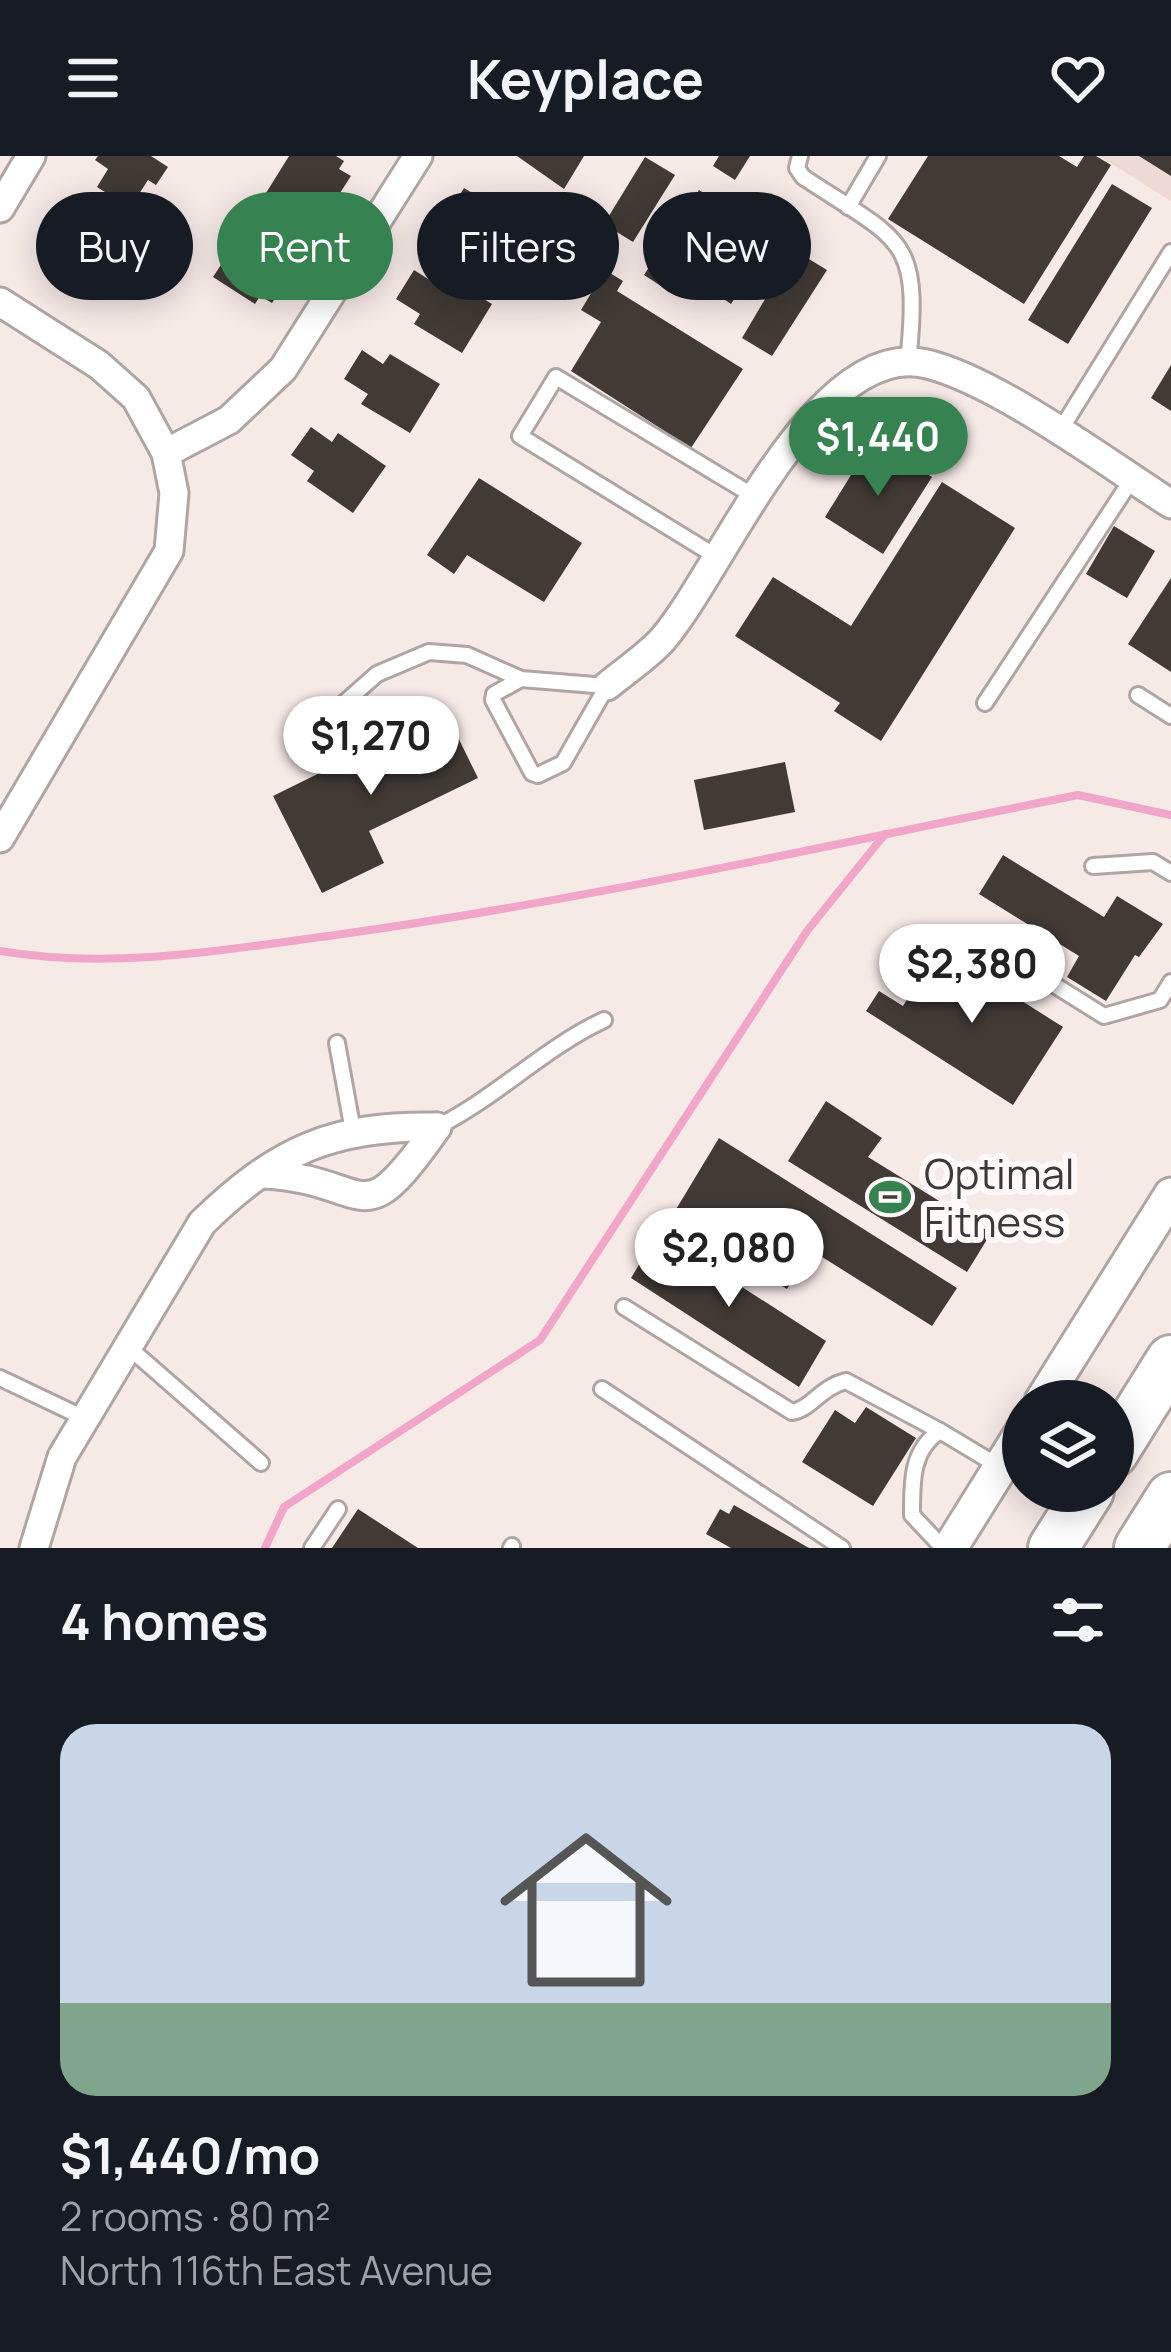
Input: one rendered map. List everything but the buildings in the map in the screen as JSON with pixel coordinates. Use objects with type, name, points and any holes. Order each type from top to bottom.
[{"type":"highway","points":[[1134,1419],[1171,1360]]},
{"type":"highway","points":[[1139,1548],[1171,1497]]},
{"type":"highway","points":[[1054,1548],[1076,1512]]},
{"type":"street","points":[[0,208],[32,156]]},
{"type":"street","points":[[166,453],[230,420],[283,369],[418,156]]},
{"type":"street","points":[[0,302],[99,365],[136,398],[166,453],[174,493],[170,551],[0,838]]},
{"type":"street","points":[[608,686],[662,640],[817,412],[850,380],[897,363],[969,378],[1171,504]]},
{"type":"street","points":[[34,1548],[62,1456],[82,1417],[202,1223],[298,1148],[373,1126],[437,1127]]},
{"type":"street","points":[[264,1174],[302,1176],[354,1197],[377,1197],[398,1183],[437,1127]]},
{"type":"street","points":[[1055,1380],[1171,1195]]},
{"type":"street","points":[[946,1548],[1002,1464]]},
{"type":"lane","points":[[800,156],[797,168],[803,178],[883,230],[912,272],[897,363]]},
{"type":"lane","points":[[848,207],[878,156]]},
{"type":"lane","points":[[1058,434],[1171,252]]},
{"type":"lane","points":[[718,557],[520,436],[556,377],[757,498]]},
{"type":"lane","points":[[986,703],[1132,479]]},
{"type":"lane","points":[[325,720],[377,674],[429,652],[467,655],[521,679],[608,686],[563,763],[538,775],[532,773],[494,700],[521,679]]},
{"type":"lane","points":[[1138,694],[1171,716]]},
{"type":"lane","points":[[1093,866],[1153,862],[1171,873]]},
{"type":"lane","points":[[984,941],[1104,1016],[1166,1003],[1171,982]]},
{"type":"lane","points":[[437,1127],[479,1106],[558,1044],[604,1020]]},
{"type":"lane","points":[[337,1043],[353,1131]]},
{"type":"lane","points":[[624,1307],[792,1412],[801,1411],[824,1387],[846,1381],[1000,1467]]},
{"type":"lane","points":[[126,1345],[262,1463]]},
{"type":"lane","points":[[0,1378],[82,1417]]},
{"type":"lane","points":[[602,1389],[842,1548]]},
{"type":"lane","points":[[940,1431],[925,1441],[916,1460],[912,1515],[946,1548]]},
{"type":"lane","points":[[312,1548],[338,1508]]},
{"type":"shaded area","points":[[1099,156],[1171,156],[1171,201]]},
{"type":"waterway","points":[[0,951],[126,958],[335,935],[615,889],[1078,795],[1171,815]]},
{"type":"waterway","points":[[265,1548],[284,1507],[540,1340],[807,931],[885,834]]},
{"type":"place","name":"Optimal Fitness","points":[[890,1197]]}]
